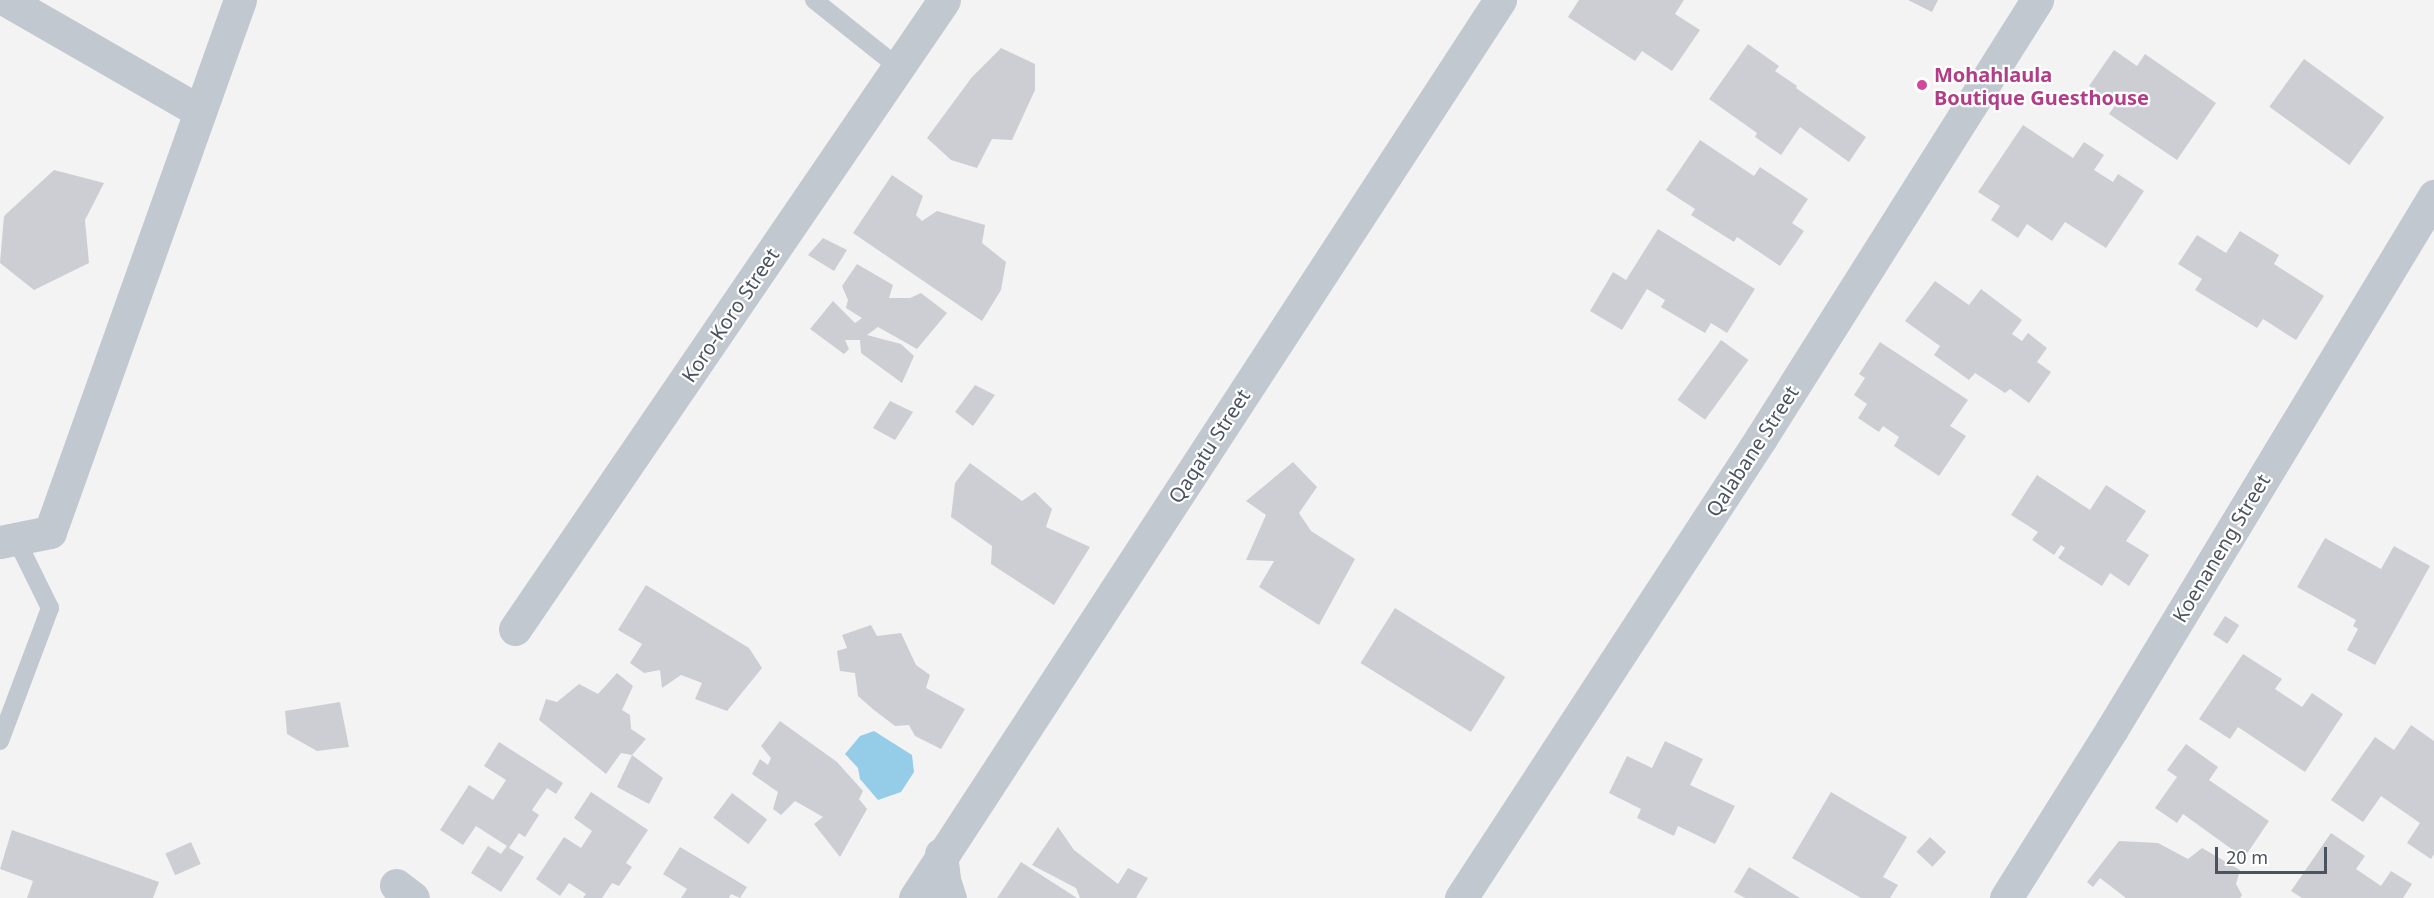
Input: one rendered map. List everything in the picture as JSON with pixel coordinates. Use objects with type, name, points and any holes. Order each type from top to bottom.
[{"type":"street","points":[[6,0],[200,111]]},
{"type":"street","points":[[8,541],[50,532],[240,0]]},
{"type":"street","name":"Koro-Koro Street","points":[[514,629],[944,0]]},
{"type":"street","name":"Qaqatu Street","points":[[915,898],[941,854],[1500,0]]},
{"type":"street","name":"Qalabane Street","points":[[1461,898],[1755,448],[2037,0]]},
{"type":"street","name":"Koenaneng Street","points":[[2006,898],[2118,718],[2434,196]]},
{"type":"street","points":[[941,854],[944,880],[950,898]]},
{"type":"lane","points":[[814,0],[898,67]]},
{"type":"lane","points":[[0,741],[50,608],[8,541]]},
{"type":"water","points":[[874,731],[912,755],[914,772],[901,792],[878,800],[860,779],[858,768],[845,754],[860,736]]},
{"type":"building","points":[[1579,0],[1684,0],[1675,14],[1700,30],[1672,71],[1642,51],[1635,61],[1568,17]]},
{"type":"building","points":[[1908,0],[1938,0],[1932,12]]},
{"type":"building","points":[[1748,44],[1779,66],[1775,71],[1797,86],[1796,88],[1866,137],[1849,162],[1800,127],[1781,155],[1755,137],[1757,133],[1709,99]]},
{"type":"building","points":[[1001,48],[1035,64],[1035,90],[1012,140],[992,139],[977,168],[951,160],[927,138],[972,77]]},
{"type":"building","points":[[2114,50],[2137,66],[2145,54],[2216,103],[2177,160],[2109,114],[2116,104],[2089,86]]},
{"type":"building","points":[[2304,59],[2384,117],[2349,165],[2269,107]]},
{"type":"building","points":[[2023,125],[2073,158],[2084,142],[2104,155],[2094,170],[2113,182],[2118,174],[2144,191],[2106,248],[2065,222],[2052,241],[2027,224],[2018,238],[1991,220],[2000,206],[1978,192]]},
{"type":"building","points":[[1700,140],[1754,176],[1760,167],[1808,199],[1792,223],[1804,231],[1780,266],[1737,237],[1734,242],[1691,215],[1695,209],[1666,190]]},
{"type":"building","points":[[54,170],[104,183],[85,220],[89,263],[34,290],[0,263],[4,216]]},
{"type":"building","points":[[892,175],[923,196],[916,215],[922,221],[937,211],[985,225],[982,243],[1006,262],[1001,290],[982,321],[853,233]]},
{"type":"building","points":[[1658,229],[1755,289],[1727,333],[1711,323],[1705,333],[1661,307],[1665,300],[1647,289],[1622,330],[1590,311],[1613,272],[1626,280]]},
{"type":"building","points":[[2240,231],[2279,255],[2274,264],[2324,296],[2296,340],[2263,319],[2257,328],[2195,290],[2202,279],[2178,264],[2197,235],[2226,253]]},
{"type":"building","points":[[823,238],[847,250],[834,271],[808,255]]},
{"type":"building","points":[[857,264],[893,285],[889,298],[910,298],[921,293],[947,313],[917,349],[878,327],[867,335],[901,344],[914,356],[902,383],[861,353],[860,340],[845,340],[849,349],[844,354],[810,329],[833,301],[855,323],[862,318],[846,308],[848,300],[842,286]]},
{"type":"building","points":[[1935,281],[1969,305],[1981,289],[2022,320],[2012,334],[2022,341],[2028,333],[2047,348],[2037,362],[2051,372],[2029,403],[2010,389],[2005,393],[1975,373],[1969,380],[1934,355],[1940,346],[1905,321]]},
{"type":"building","points":[[1721,340],[1749,360],[1705,420],[1678,400]]},
{"type":"building","points":[[1880,342],[1968,400],[1950,426],[1966,436],[1939,476],[1894,446],[1899,437],[1883,426],[1879,432],[1858,418],[1867,404],[1854,395],[1865,378],[1859,374]]},
{"type":"building","points":[[975,385],[995,395],[973,426],[955,412]]},
{"type":"building","points":[[890,401],[913,412],[895,440],[873,428]]},
{"type":"building","points":[[1293,462],[1317,487],[1299,513],[1311,531],[1355,559],[1319,625],[1259,587],[1274,561],[1246,560],[1266,515],[1246,501]]},
{"type":"building","points":[[970,463],[1022,501],[1035,492],[1052,509],[1046,527],[1090,547],[1054,605],[991,564],[992,546],[951,517],[955,483]]},
{"type":"building","points":[[2037,475],[2090,510],[2106,485],[2146,511],[2126,541],[2149,555],[2129,586],[2110,573],[2102,586],[2058,558],[2065,548],[2061,545],[2054,555],[2032,540],[2038,532],[2011,515]]},
{"type":"building","points":[[2325,538],[2381,569],[2394,546],[2430,566],[2375,665],[2347,650],[2358,629],[2353,626],[2356,620],[2297,587]]},
{"type":"building","points":[[646,585],[749,648],[762,668],[727,711],[695,699],[702,683],[681,675],[662,688],[660,670],[644,673],[630,663],[642,644],[618,630]]},
{"type":"building","points":[[1395,608],[1505,677],[1471,732],[1361,663]]},
{"type":"building","points":[[2225,616],[2239,625],[2227,644],[2213,634]]},
{"type":"building","points":[[871,625],[877,636],[901,633],[916,665],[930,675],[926,688],[965,709],[941,749],[915,736],[909,725],[895,726],[874,710],[858,696],[855,673],[840,671],[837,651],[847,648],[842,635]]},
{"type":"building","points":[[2243,654],[2282,679],[2275,689],[2302,707],[2312,693],[2343,714],[2305,772],[2238,727],[2230,739],[2199,719]]},
{"type":"building","points":[[617,673],[633,686],[622,710],[630,715],[631,729],[646,739],[632,755],[621,753],[606,774],[539,720],[546,699],[557,702],[579,684],[598,694]]},
{"type":"building","points":[[340,702],[349,747],[317,751],[287,734],[285,711]]},
{"type":"building","points":[[780,721],[837,762],[863,791],[859,799],[867,809],[840,857],[814,824],[823,817],[795,801],[781,815],[773,809],[778,792],[752,774],[760,759],[768,765],[771,758],[761,746]]},
{"type":"building","points":[[2411,725],[2434,741],[2434,854],[2431,859],[2407,843],[2420,823],[2381,796],[2363,822],[2331,800],[2375,737],[2394,750]]},
{"type":"building","points":[[1665,741],[1703,759],[1690,785],[1735,806],[1715,844],[1678,826],[1674,836],[1637,818],[1641,809],[1609,793],[1627,756],[1652,768]]},
{"type":"building","points":[[499,742],[563,783],[556,794],[547,788],[532,810],[539,815],[525,837],[519,833],[509,848],[524,857],[501,892],[471,873],[488,846],[501,854],[507,846],[476,826],[463,845],[440,830],[469,785],[493,800],[506,780],[484,766]]},
{"type":"building","points":[[2186,744],[2218,767],[2209,780],[2269,821],[2244,858],[2183,814],[2177,823],[2155,808],[2177,777],[2167,770]]},
{"type":"building","points":[[632,755],[663,778],[649,804],[617,787]]},
{"type":"building","points":[[591,792],[648,830],[626,863],[632,867],[619,886],[612,883],[602,898],[583,898],[586,894],[569,883],[560,896],[536,879],[564,837],[581,848],[592,831],[574,818]]},
{"type":"building","points":[[1831,792],[1907,837],[1883,877],[1898,885],[1890,898],[1861,898],[1792,858]]},
{"type":"building","points":[[732,793],[767,819],[748,844],[713,818]]},
{"type":"building","points":[[1058,827],[1074,850],[1118,884],[1128,868],[1148,878],[1136,898],[1080,898],[1076,888],[1032,865]]},
{"type":"building","points":[[12,830],[159,882],[153,898],[27,898],[33,881],[0,869]]},
{"type":"building","points":[[2331,833],[2365,856],[2356,869],[2381,886],[2391,871],[2412,884],[2403,898],[2302,898],[2291,891]]},
{"type":"building","points":[[1930,837],[1946,852],[1932,867],[1916,852]]},
{"type":"building","points":[[2119,841],[2158,843],[2188,859],[2202,848],[2240,870],[2236,884],[2242,895],[2240,898],[2126,898],[2100,878],[2093,887],[2087,882]]},
{"type":"building","points":[[191,842],[201,864],[175,875],[165,853]]},
{"type":"building","points":[[680,847],[747,887],[740,898],[731,894],[729,898],[681,898],[687,889],[663,874]]},
{"type":"building","points":[[1021,862],[1077,898],[997,898]]},
{"type":"building","points":[[1749,867],[1800,898],[1745,898],[1734,892]]},
{"type":"place","name":"Mohahlaula Boutique Guesthouse","points":[[1922,85]]}]
